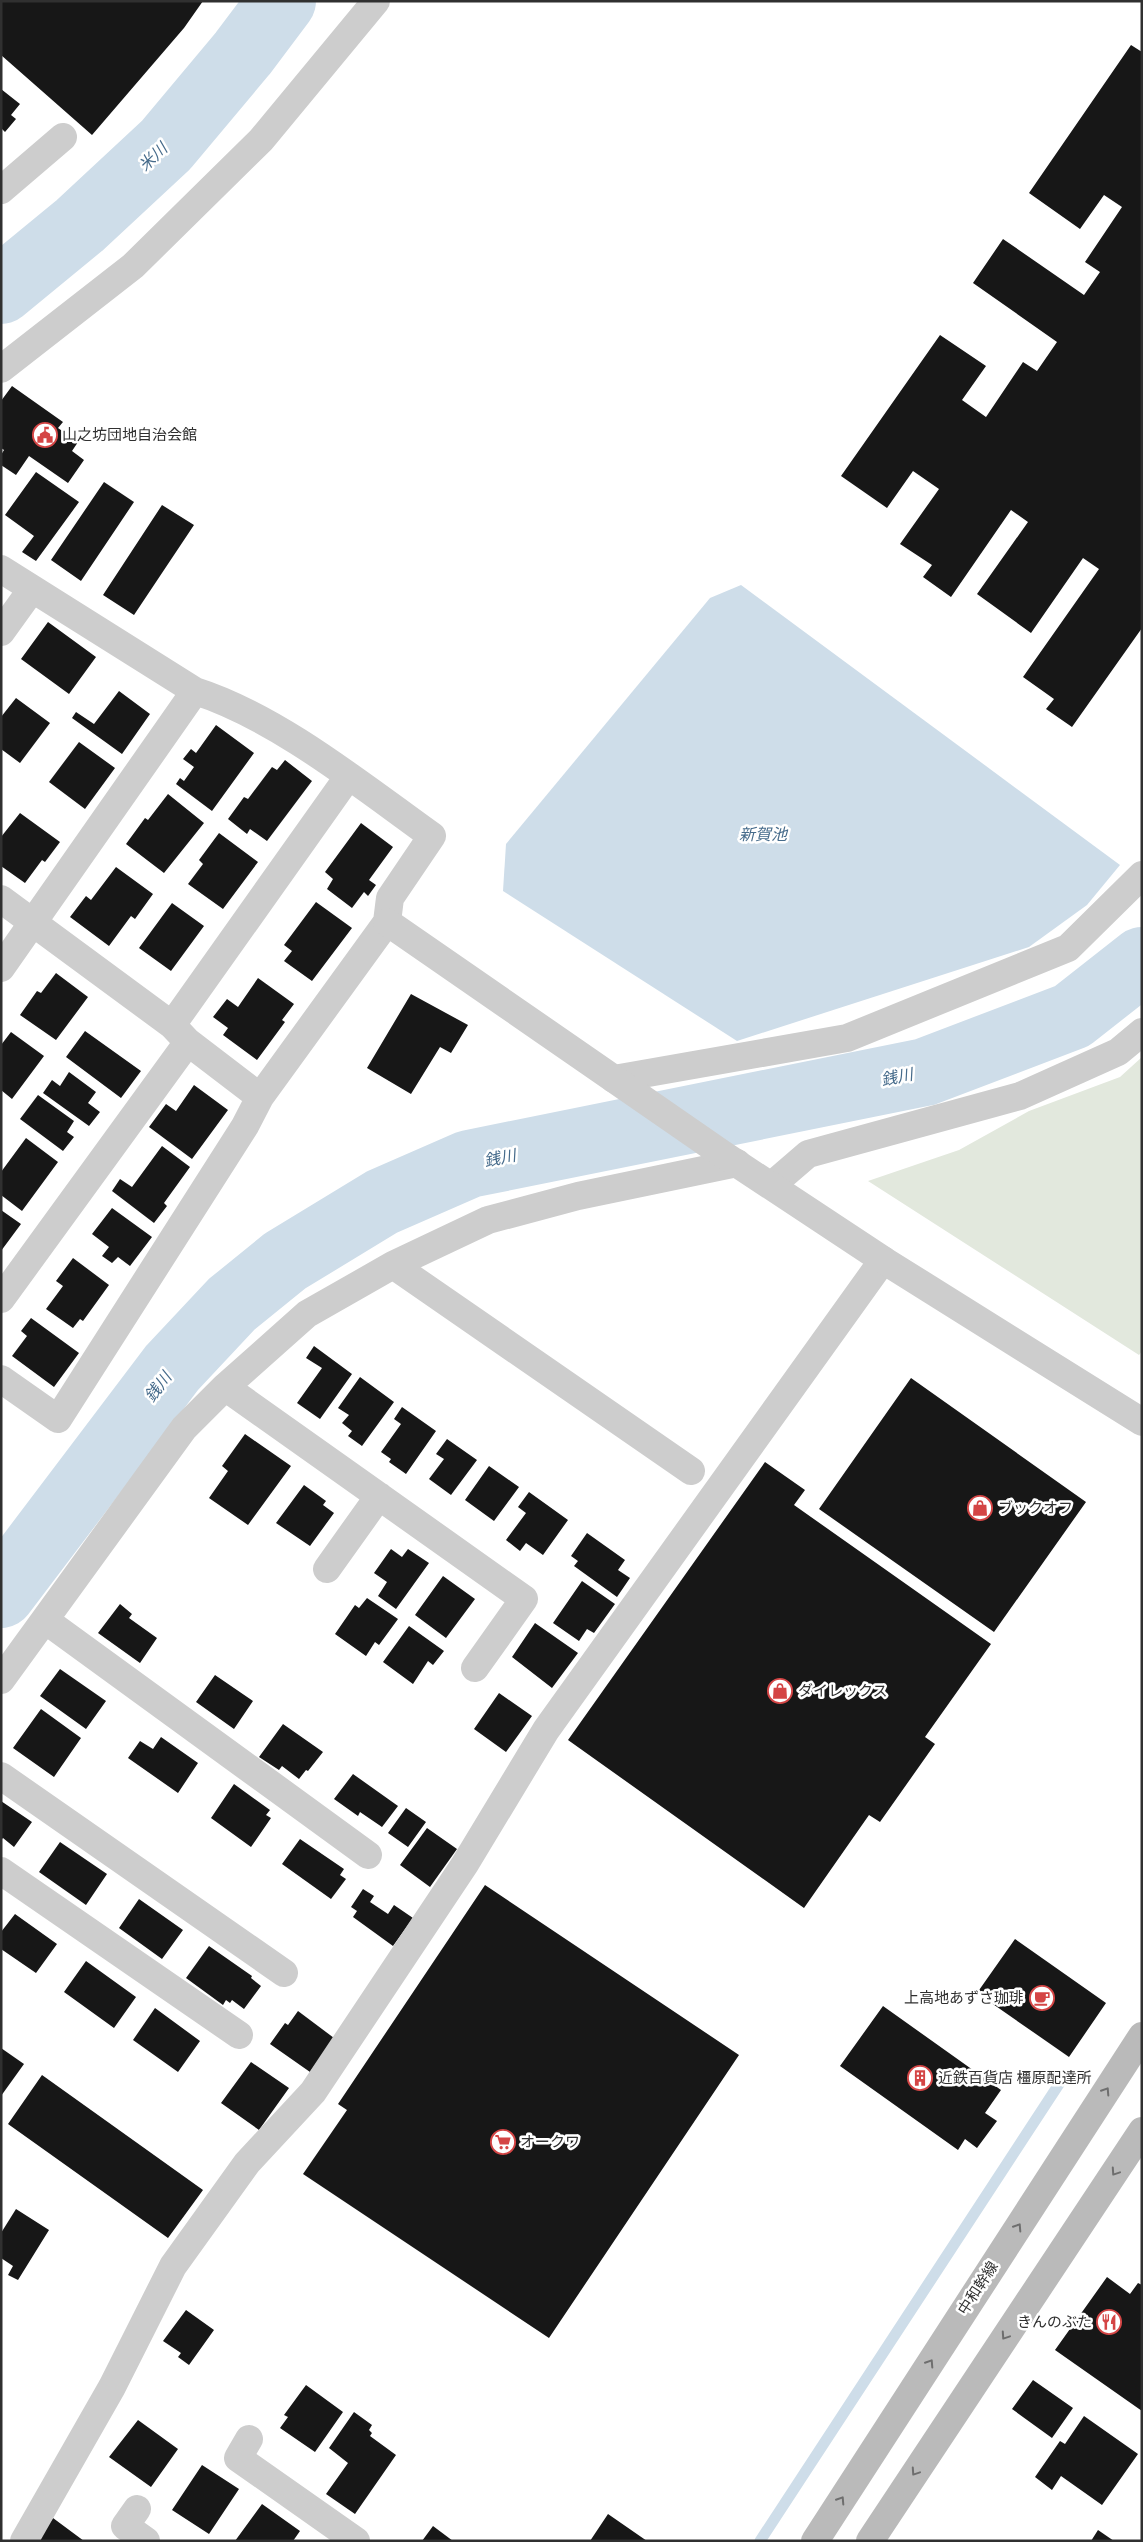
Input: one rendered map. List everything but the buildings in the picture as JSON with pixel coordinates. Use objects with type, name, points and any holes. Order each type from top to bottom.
[{"type":"main road","name":"中和幹線","points":[[815,2541],[1142,2036]]},
{"type":"main road","points":[[870,2541],[1142,2131]]},
{"type":"street","points":[[1,369],[133,266],[148,252],[261,140],[376,1]]},
{"type":"street","points":[[1,190],[63,137]]},
{"type":"street","points":[[1,569],[195,691],[224,700],[274,727],[432,836],[390,898],[387,922],[260,1097],[240,1134],[58,1419],[1,1379]]},
{"type":"street","points":[[1,632],[32,589]]},
{"type":"street","points":[[1,968],[195,691]]},
{"type":"street","points":[[1,1299],[180,1033],[348,777]]},
{"type":"street","points":[[614,1079],[847,1038],[1068,948],[1142,875]]},
{"type":"street","points":[[1,899],[180,1033],[260,1097]]},
{"type":"street","points":[[387,922],[642,1099],[883,1260],[1142,1422]]},
{"type":"street","points":[[772,1185],[808,1154],[1020,1096],[1118,1052],[1142,1032]]},
{"type":"street","points":[[1,1680],[184,1428],[225,1387],[307,1314],[393,1265],[488,1220],[729,1158]]},
{"type":"street","points":[[24,2541],[112,2387],[173,2266],[247,2163],[313,2092],[465,1864],[546,1730],[883,1260]]},
{"type":"street","points":[[393,1265],[691,1471]]},
{"type":"street","points":[[225,1387],[524,1599],[476,1668]]},
{"type":"street","points":[[327,1569],[379,1496]]},
{"type":"street","points":[[45,1620],[368,1855]]},
{"type":"street","points":[[1,1776],[284,1973]]},
{"type":"street","points":[[1,1871],[238,2035]]},
{"type":"street","points":[[249,2439],[238,2458],[356,2541]]},
{"type":"street","points":[[137,2509],[125,2526],[146,2541]]},
{"type":"shaded area","points":[[1142,1057],[1142,1351],[1139,1355],[868,1181],[959,1150],[1029,1111],[1120,1077]]},
{"type":"water","name":"新賀池","points":[[741,585],[1120,865],[1087,905],[1029,947],[737,1041],[503,891],[506,844],[710,598]]},
{"type":"waterway","name":"米川","points":[[1,290],[80,225],[166,145],[243,53],[282,1]]},
{"type":"waterway","name":"銭川","points":[[1,1594],[172,1368],[232,1304],[285,1261],[382,1202],[469,1164],[925,1072],[1072,1016],[1142,961]]},
{"type":"waterway","points":[[645,1130],[671,1144]]},
{"type":"waterway","points":[[760,2541],[1063,2078]]},
{"type":"place","name":"山之坊団地自治会館","points":[[45,435]]},
{"type":"place","name":"ブックオフ","points":[[980,1508]]},
{"type":"place","name":"ダイレックス","points":[[780,1691]]},
{"type":"place","name":"上高地あずさ珈琲","points":[[1042,1998]]},
{"type":"place","name":"近鉄百貨店 橿原配達所","points":[[920,2078]]},
{"type":"place","name":"オークワ","points":[[503,2142]]},
{"type":"place","name":"きんのぶた","points":[[1109,2322]]}]
